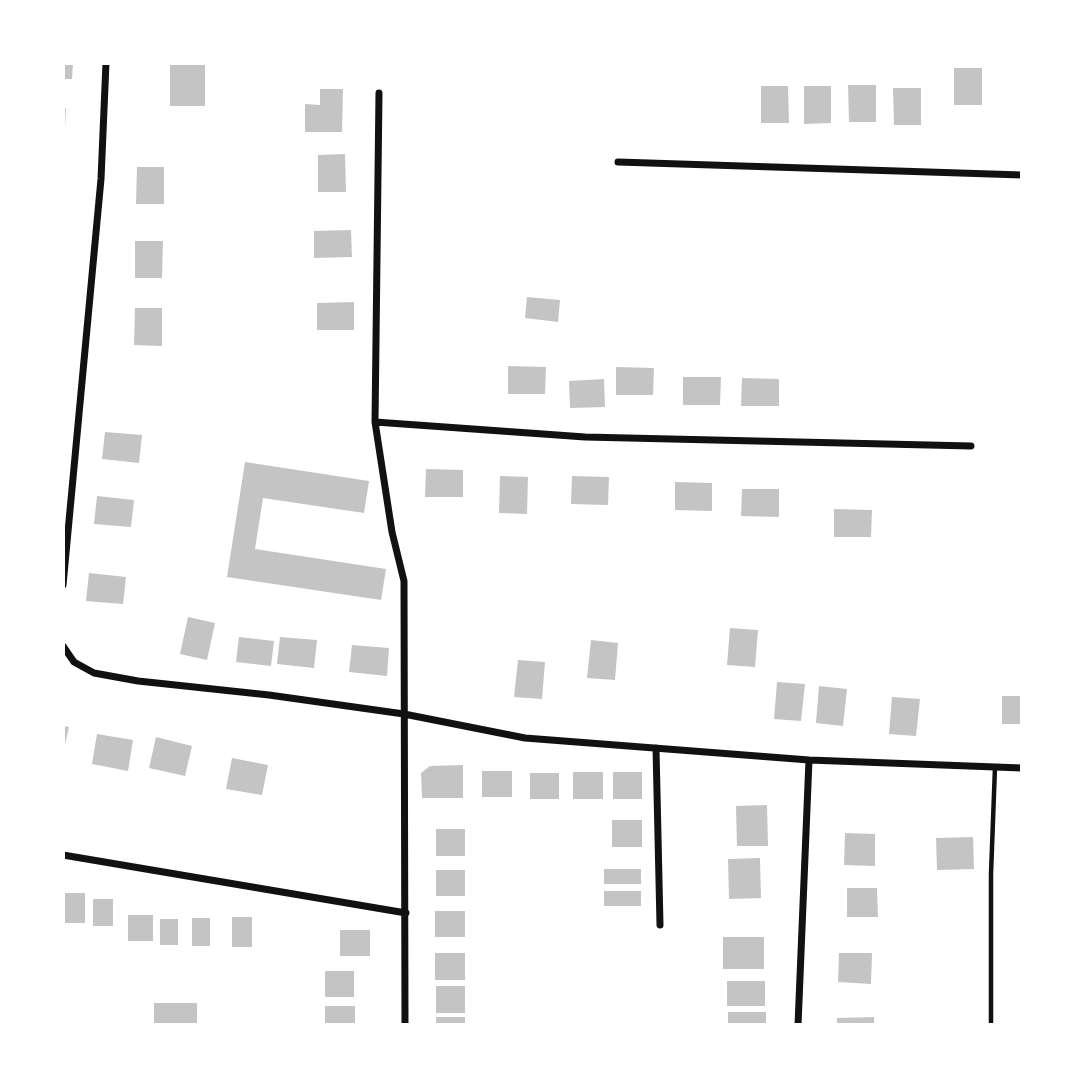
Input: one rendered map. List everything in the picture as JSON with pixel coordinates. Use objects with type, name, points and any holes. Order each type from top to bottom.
[{"type":"street","points":[[63,585],[101,179],[106,63]]},
{"type":"street","points":[[379,93],[375,422],[392,532],[404,581],[405,1025]]},
{"type":"street","points":[[618,162],[1022,175]]},
{"type":"street","points":[[375,422],[585,437],[971,446]]},
{"type":"street","points":[[63,646],[74,662],[94,673],[138,681],[269,695],[404,714],[525,738],[809,760],[1022,768]]},
{"type":"street","points":[[656,748],[660,925]]},
{"type":"street","points":[[798,1025],[809,760]]},
{"type":"street","points":[[63,855],[406,913]]},
{"type":"lane","points":[[991,1025],[991,874],[995,767]]},
{"type":"building","points":[[63,63],[73,63],[72,79],[63,79]]},
{"type":"building","points":[[170,63],[205,63],[205,106],[170,106]]},
{"type":"building","points":[[954,68],[982,68],[982,105],[954,105]]},
{"type":"building","points":[[848,85],[876,85],[876,122],[849,122]]},
{"type":"building","points":[[761,86],[788,86],[789,123],[761,123]]},
{"type":"building","points":[[804,86],[831,86],[831,123],[804,124]]},
{"type":"building","points":[[893,88],[921,88],[921,125],[894,125]]},
{"type":"building","points":[[320,89],[343,89],[342,132],[305,132],[305,104],[320,105]]},
{"type":"building","points":[[63,108],[66,108],[65,128],[63,128]]},
{"type":"building","points":[[345,154],[346,192],[318,192],[318,155]]},
{"type":"building","points":[[137,167],[164,167],[164,204],[136,204]]},
{"type":"building","points":[[351,230],[352,257],[314,258],[314,231]]},
{"type":"building","points":[[135,241],[163,241],[162,278],[135,278]]},
{"type":"building","points":[[527,297],[560,300],[558,322],[525,318]]},
{"type":"building","points":[[354,302],[354,330],[317,330],[317,303]]},
{"type":"building","points":[[135,308],[162,308],[162,346],[134,345]]},
{"type":"building","points":[[508,366],[546,367],[545,394],[508,394]]},
{"type":"building","points":[[616,367],[654,368],[653,395],[616,395]]},
{"type":"building","points":[[683,377],[721,377],[720,405],[683,405]]},
{"type":"building","points":[[742,378],[779,379],[779,406],[741,406]]},
{"type":"building","points":[[604,379],[605,407],[570,408],[569,381]]},
{"type":"building","points":[[105,432],[142,435],[139,463],[102,459]]},
{"type":"building","points":[[245,462],[369,481],[364,513],[263,498],[255,549],[386,569],[381,600],[227,577]]},
{"type":"building","points":[[426,469],[463,470],[463,497],[425,497]]},
{"type":"building","points":[[500,476],[528,477],[527,514],[499,513]]},
{"type":"building","points":[[572,476],[609,477],[608,505],[571,504]]},
{"type":"building","points":[[675,482],[712,483],[712,511],[675,510]]},
{"type":"building","points":[[742,489],[779,489],[779,517],[741,516]]},
{"type":"building","points":[[97,496],[134,500],[131,527],[94,524]]},
{"type":"building","points":[[834,509],[872,510],[871,537],[834,537]]},
{"type":"building","points":[[89,573],[126,577],[123,604],[86,601]]},
{"type":"building","points":[[188,617],[215,623],[207,660],[180,654]]},
{"type":"building","points":[[730,628],[758,630],[755,667],[727,665]]},
{"type":"building","points":[[239,637],[274,641],[271,666],[236,662]]},
{"type":"building","points":[[280,637],[317,640],[314,668],[277,664]]},
{"type":"building","points":[[591,640],[618,643],[615,680],[587,678]]},
{"type":"building","points":[[352,645],[389,648],[387,676],[349,672]]},
{"type":"building","points":[[518,660],[545,662],[542,699],[514,697]]},
{"type":"building","points":[[777,682],[805,684],[801,721],[774,719]]},
{"type":"building","points":[[819,686],[847,689],[843,726],[816,723]]},
{"type":"building","points":[[1002,696],[1022,696],[1022,724],[1002,724]]},
{"type":"building","points":[[892,697],[920,699],[916,736],[889,734]]},
{"type":"building","points":[[63,726],[69,727],[64,749],[63,749]]},
{"type":"building","points":[[97,734],[133,740],[128,771],[92,764]]},
{"type":"building","points":[[156,737],[192,746],[185,776],[149,768]]},
{"type":"building","points":[[232,758],[268,765],[262,795],[226,789]]},
{"type":"building","points":[[463,765],[463,798],[422,798],[421,773],[430,766]]},
{"type":"building","points":[[482,771],[512,771],[512,797],[482,797]]},
{"type":"building","points":[[573,772],[603,772],[603,799],[573,799]]},
{"type":"building","points":[[613,772],[642,772],[642,799],[613,799]]},
{"type":"building","points":[[530,773],[559,773],[559,799],[530,799]]},
{"type":"building","points":[[767,805],[768,846],[737,846],[736,806]]},
{"type":"building","points":[[612,820],[642,820],[642,847],[612,847]]},
{"type":"building","points":[[436,829],[465,829],[465,856],[436,856]]},
{"type":"building","points":[[845,833],[875,834],[875,866],[844,865]]},
{"type":"building","points":[[973,837],[974,869],[937,870],[936,838]]},
{"type":"building","points":[[760,858],[761,898],[729,899],[728,859]]},
{"type":"building","points":[[604,869],[641,869],[641,884],[604,884]]},
{"type":"building","points":[[436,870],[465,870],[465,896],[436,896]]},
{"type":"building","points":[[847,888],[877,888],[878,917],[847,917]]},
{"type":"building","points":[[604,891],[641,891],[641,906],[604,906]]},
{"type":"building","points":[[63,893],[85,893],[85,923],[63,923]]},
{"type":"building","points":[[93,899],[113,899],[113,926],[93,926]]},
{"type":"building","points":[[435,911],[465,911],[465,937],[435,937]]},
{"type":"building","points":[[128,915],[153,915],[153,941],[128,941]]},
{"type":"building","points":[[232,917],[252,917],[252,947],[232,947]]},
{"type":"building","points":[[192,918],[210,918],[210,946],[192,946]]},
{"type":"building","points":[[160,919],[178,919],[178,945],[160,945]]},
{"type":"building","points":[[340,930],[370,930],[370,956],[340,956]]},
{"type":"building","points":[[723,937],[764,937],[764,969],[723,969]]},
{"type":"building","points":[[435,953],[465,953],[465,980],[435,980]]},
{"type":"building","points":[[839,953],[872,953],[871,984],[838,982]]},
{"type":"building","points":[[325,971],[354,971],[354,997],[325,997]]},
{"type":"building","points":[[727,981],[765,981],[765,1006],[727,1006]]},
{"type":"building","points":[[436,986],[465,986],[465,1013],[436,1013]]},
{"type":"building","points":[[154,1003],[197,1003],[197,1025],[154,1025]]},
{"type":"building","points":[[325,1006],[355,1006],[355,1025],[325,1025]]},
{"type":"building","points":[[728,1012],[766,1012],[766,1025],[728,1025]]},
{"type":"building","points":[[436,1017],[465,1017],[465,1025],[436,1025]]},
{"type":"building","points":[[874,1017],[874,1025],[837,1025],[837,1018]]}]
